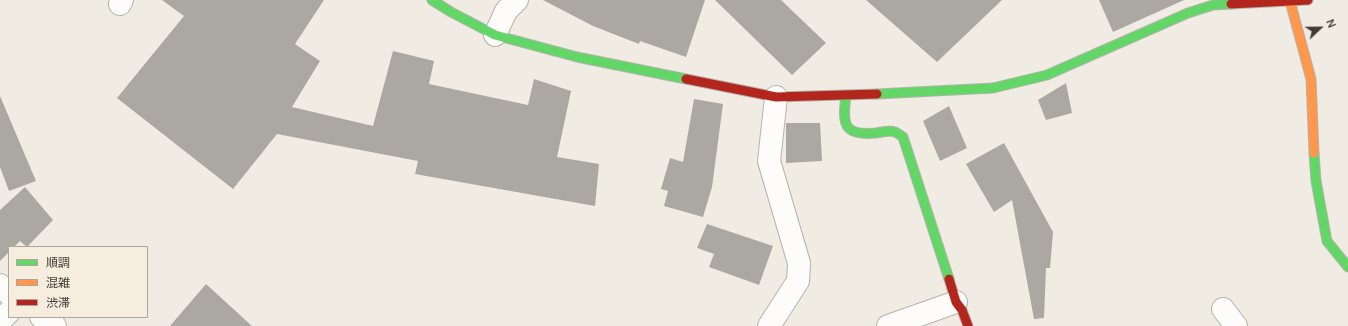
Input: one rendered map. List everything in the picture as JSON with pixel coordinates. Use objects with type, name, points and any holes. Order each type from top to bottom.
[{"type":"street","points":[[432,0],[495,35],[577,57],[776,97],[846,96],[993,88],[1047,75],[1188,13],[1213,5],[1308,0]]},
{"type":"street","points":[[495,35],[506,11],[517,0]]},
{"type":"street","points":[[1290,1],[1311,78],[1316,181],[1327,241],[1348,267]]},
{"type":"street","points":[[846,96],[844,115],[846,125],[851,130],[860,133],[896,132],[903,137],[956,302],[962,310],[968,326]]},
{"type":"street","points":[[769,326],[798,281],[800,263],[769,161],[776,97]]},
{"type":"street","points":[[0,284],[8,293]]},
{"type":"street","points":[[888,326],[956,302]]},
{"type":"street","points":[[0,320],[8,313]]},
{"type":"street","points":[[43,318],[55,326]]},
{"type":"building","points":[[162,0],[324,0],[295,44],[320,61],[292,107],[373,126],[393,51],[434,61],[429,84],[528,105],[534,79],[571,91],[557,157],[599,164],[595,206],[415,174],[418,161],[277,134],[233,189],[117,98],[184,16]]},
{"type":"building","points":[[543,0],[705,0],[686,57],[640,41],[639,44],[593,26]]},
{"type":"building","points":[[715,0],[781,0],[826,43],[792,75]]},
{"type":"building","points":[[866,0],[1002,0],[937,62]]},
{"type":"building","points":[[1099,0],[1184,0],[1113,32]]},
{"type":"building","points":[[1066,83],[1072,113],[1046,120],[1038,100]]},
{"type":"building","points":[[0,96],[36,181],[9,191],[0,167]]},
{"type":"building","points":[[694,99],[723,104],[712,187],[703,217],[664,206],[668,191],[661,189],[670,158],[683,162]]},
{"type":"building","points":[[949,106],[967,148],[940,161],[923,121]]},
{"type":"building","points":[[786,123],[820,123],[822,161],[786,163]]},
{"type":"building","points":[[1004,143],[1053,232],[1050,268],[1046,268],[1044,318],[1034,319],[1012,200],[994,212],[966,164]]},
{"type":"building","points":[[25,187],[53,220],[28,246],[20,241],[15,246],[8,246],[8,253],[0,261],[0,210]]},
{"type":"building","points":[[707,224],[773,246],[759,285],[709,267],[714,254],[697,248]]},
{"type":"building","points":[[206,284],[252,326],[170,326]]},
{"type":"traffic: fast","points":[[432,0],[451,12],[495,35],[577,57],[686,79]]},
{"type":"traffic: fast","points":[[877,94],[993,88],[1047,75],[1188,13],[1213,5],[1231,4]]},
{"type":"traffic: fast","points":[[846,96],[844,114],[845,121],[851,130],[857,133],[893,131],[903,137],[949,279]]},
{"type":"traffic: fast","points":[[1314,153],[1316,181],[1327,241],[1348,267]]},
{"type":"traffic: slow","points":[[1290,1],[1311,79],[1314,153]]},
{"type":"traffic: jam","points":[[1231,4],[1308,0]]},
{"type":"traffic: jam","points":[[686,79],[776,97],[877,94]]},
{"type":"traffic: jam","points":[[949,279],[956,302],[962,310],[968,326]]}]
